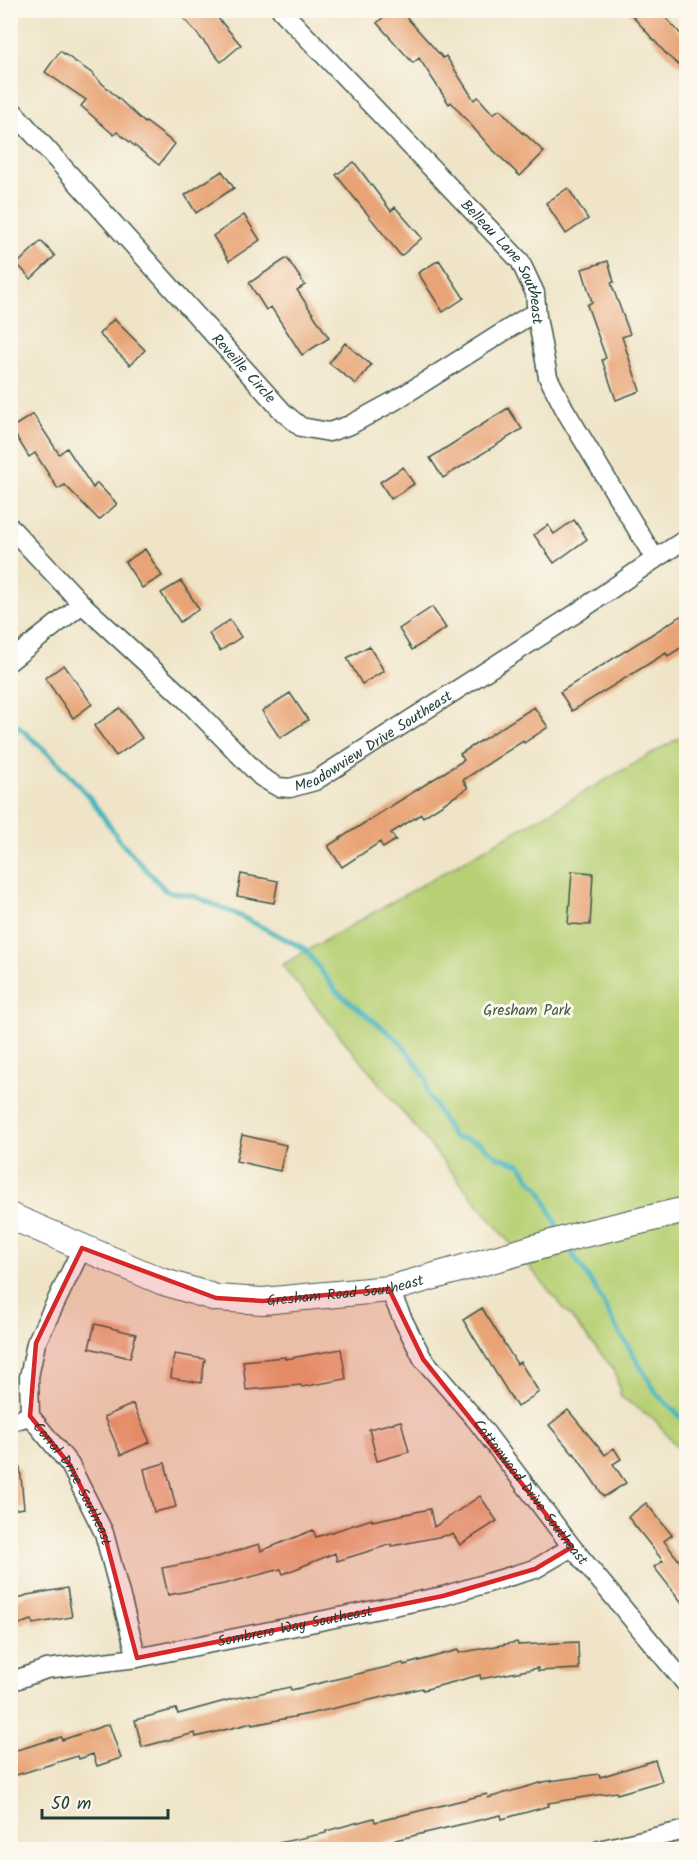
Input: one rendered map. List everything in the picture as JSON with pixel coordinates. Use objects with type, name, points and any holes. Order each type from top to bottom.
[{"type":"street","name":"Belleau Lane Southeast","points":[[281,10],[520,261],[535,292],[537,317],[548,377],[570,419],[655,559]]},
{"type":"street","name":"Reveille Circle","points":[[10,108],[284,413],[302,427],[329,432],[350,425],[396,400],[527,317],[537,317]]},
{"type":"street","name":"Meadowview Drive Southeast","points":[[10,527],[82,604],[186,700],[261,777],[278,787],[290,788],[315,782],[687,539]]},
{"type":"street","points":[[10,661],[82,604]]},
{"type":"street","name":"Gresham Road Southeast","points":[[10,1216],[161,1281],[216,1298],[263,1301],[389,1289],[580,1235],[687,1210]]},
{"type":"street","name":"Corral Drive Southeast","points":[[82,1248],[36,1343],[29,1377],[30,1416],[70,1465],[104,1533],[137,1658]]},
{"type":"street","name":"Cottonwood Drive Southeast","points":[[389,1289],[423,1359],[476,1420],[572,1547],[687,1684]]},
{"type":"street","points":[[10,1422],[30,1416]]},
{"type":"street","name":"Sombrero Way Southeast","points":[[10,1682],[46,1669],[137,1658],[443,1596],[535,1569],[572,1547]]},
{"type":"street","points":[[599,1850],[687,1830]]},
{"type":"highlighted area","points":[[82,1248],[216,1298],[263,1301],[389,1289],[423,1359],[572,1547],[535,1569],[443,1596],[137,1658],[104,1533],[70,1465],[30,1416],[36,1343]]},
{"type":"green space","name":"Gresham Park","points":[[686,734],[686,1458],[654,1419],[621,1397],[615,1371],[282,965]]},
{"type":"building","points":[[177,10],[211,10],[241,45],[221,62]]},
{"type":"building","points":[[391,10],[400,10],[443,58],[446,56],[474,100],[478,97],[493,114],[500,109],[544,152],[520,176],[490,147],[451,102],[449,104],[419,58],[413,63],[377,23]]},
{"type":"building","points":[[627,10],[659,10],[687,41],[687,72],[668,56]]},
{"type":"building","points":[[60,51],[93,74],[145,123],[175,144],[159,165],[117,132],[114,135],[81,106],[86,100],[45,72]]},
{"type":"building","points":[[354,162],[391,211],[395,207],[422,238],[401,256],[336,175]]},
{"type":"building","points":[[222,171],[234,188],[196,213],[185,195]]},
{"type":"building","points":[[568,188],[588,219],[566,234],[546,203]]},
{"type":"building","points":[[244,215],[260,240],[229,261],[213,236]]},
{"type":"building","points":[[41,241],[55,256],[31,279],[17,264]]},
{"type":"building","points":[[287,258],[305,285],[297,290],[329,338],[302,355],[271,307],[266,310],[249,283]]},
{"type":"building","points":[[439,260],[464,298],[443,312],[418,273]]},
{"type":"building","points":[[608,261],[614,282],[611,283],[630,334],[622,337],[640,391],[616,400],[602,360],[606,358],[587,305],[592,302],[582,269]]},
{"type":"building","points":[[114,319],[145,350],[130,365],[99,334]]},
{"type":"building","points":[[345,343],[371,365],[356,384],[329,363]]},
{"type":"building","points":[[508,408],[522,429],[443,478],[430,458]]},
{"type":"building","points":[[33,414],[59,454],[67,448],[93,488],[97,483],[117,504],[99,520],[65,485],[58,489],[35,453],[29,457],[11,428]]},
{"type":"building","points":[[403,467],[414,484],[391,499],[380,482]]},
{"type":"building","points":[[574,520],[587,539],[554,563],[534,535],[548,525],[554,534]]},
{"type":"building","points":[[145,549],[162,576],[142,588],[125,562]]},
{"type":"building","points":[[181,581],[199,609],[180,622],[161,593]]},
{"type":"building","points":[[432,607],[446,628],[412,650],[399,629]]},
{"type":"building","points":[[687,612],[687,644],[668,656],[666,653],[572,711],[560,692]]},
{"type":"building","points":[[230,620],[241,637],[220,651],[209,634]]},
{"type":"building","points":[[369,646],[384,671],[362,684],[347,658]]},
{"type":"building","points":[[64,665],[92,704],[73,718],[45,678]]},
{"type":"building","points":[[290,693],[308,720],[280,738],[262,711]]},
{"type":"building","points":[[534,707],[548,727],[463,780],[468,788],[423,817],[421,814],[391,833],[396,840],[383,848],[380,842],[342,867],[328,846],[464,760],[460,754]]},
{"type":"building","points":[[120,708],[142,738],[116,756],[94,726]]},
{"type":"building","points":[[572,871],[593,873],[590,925],[568,924]]},
{"type":"building","points":[[241,874],[278,881],[274,903],[237,896]]},
{"type":"building","points":[[242,1135],[286,1145],[280,1171],[236,1161]]},
{"type":"building","points":[[482,1308],[517,1364],[520,1362],[539,1392],[517,1407],[463,1320]]},
{"type":"building","points":[[95,1324],[136,1334],[130,1358],[89,1348]]},
{"type":"building","points":[[341,1349],[346,1379],[302,1387],[301,1385],[246,1390],[243,1361],[285,1357],[285,1359]]},
{"type":"building","points":[[174,1354],[205,1359],[201,1383],[171,1378]]},
{"type":"building","points":[[133,1404],[150,1442],[121,1455],[104,1417]]},
{"type":"building","points":[[568,1410],[605,1455],[614,1448],[621,1459],[613,1464],[626,1483],[604,1497],[574,1453],[549,1425]]},
{"type":"building","points":[[401,1421],[409,1452],[377,1461],[369,1429]]},
{"type":"building","points":[[165,1463],[176,1507],[154,1512],[144,1469]]},
{"type":"building","points":[[20,1467],[24,1508],[10,1510],[10,1468]]},
{"type":"building","points":[[480,1496],[497,1521],[460,1545],[453,1534],[392,1546],[392,1544],[337,1561],[335,1553],[283,1574],[281,1569],[224,1584],[168,1595],[162,1568],[214,1558],[259,1544],[261,1551],[313,1530],[316,1537],[372,1519],[372,1521],[430,1509],[434,1527]]},
{"type":"building","points":[[646,1503],[672,1535],[664,1541],[687,1571],[687,1609],[654,1567],[663,1561],[628,1517]]},
{"type":"building","points":[[67,1588],[72,1617],[33,1624],[32,1620],[10,1627],[10,1602],[27,1595]]},
{"type":"building","points":[[517,1642],[518,1645],[578,1642],[579,1669],[538,1671],[538,1668],[481,1679],[480,1675],[423,1690],[422,1688],[309,1714],[252,1725],[252,1723],[196,1737],[195,1733],[142,1747],[135,1720],[176,1709],[178,1714],[232,1699],[290,1687],[291,1690],[403,1663],[404,1665],[458,1650],[459,1653]]},
{"type":"building","points":[[109,1724],[121,1758],[97,1766],[93,1754],[79,1759],[78,1756],[10,1777],[10,1752],[61,1737],[62,1740]]},
{"type":"building","points":[[655,1760],[662,1781],[617,1794],[616,1792],[548,1803],[549,1806],[502,1819],[501,1815],[353,1850],[279,1850],[278,1843],[326,1833],[326,1831],[374,1818],[375,1822],[487,1794],[488,1798],[543,1782],[599,1774],[600,1777]]},
{"type":"waterway","points":[[10,719],[60,764],[90,798],[121,842],[166,891],[194,896],[234,913],[305,949],[336,991],[398,1040],[409,1053],[427,1080],[427,1092],[453,1137],[478,1142],[498,1157],[520,1164],[540,1189],[558,1228]]},
{"type":"waterway","points":[[572,1253],[594,1286],[657,1394],[686,1422]]}]
